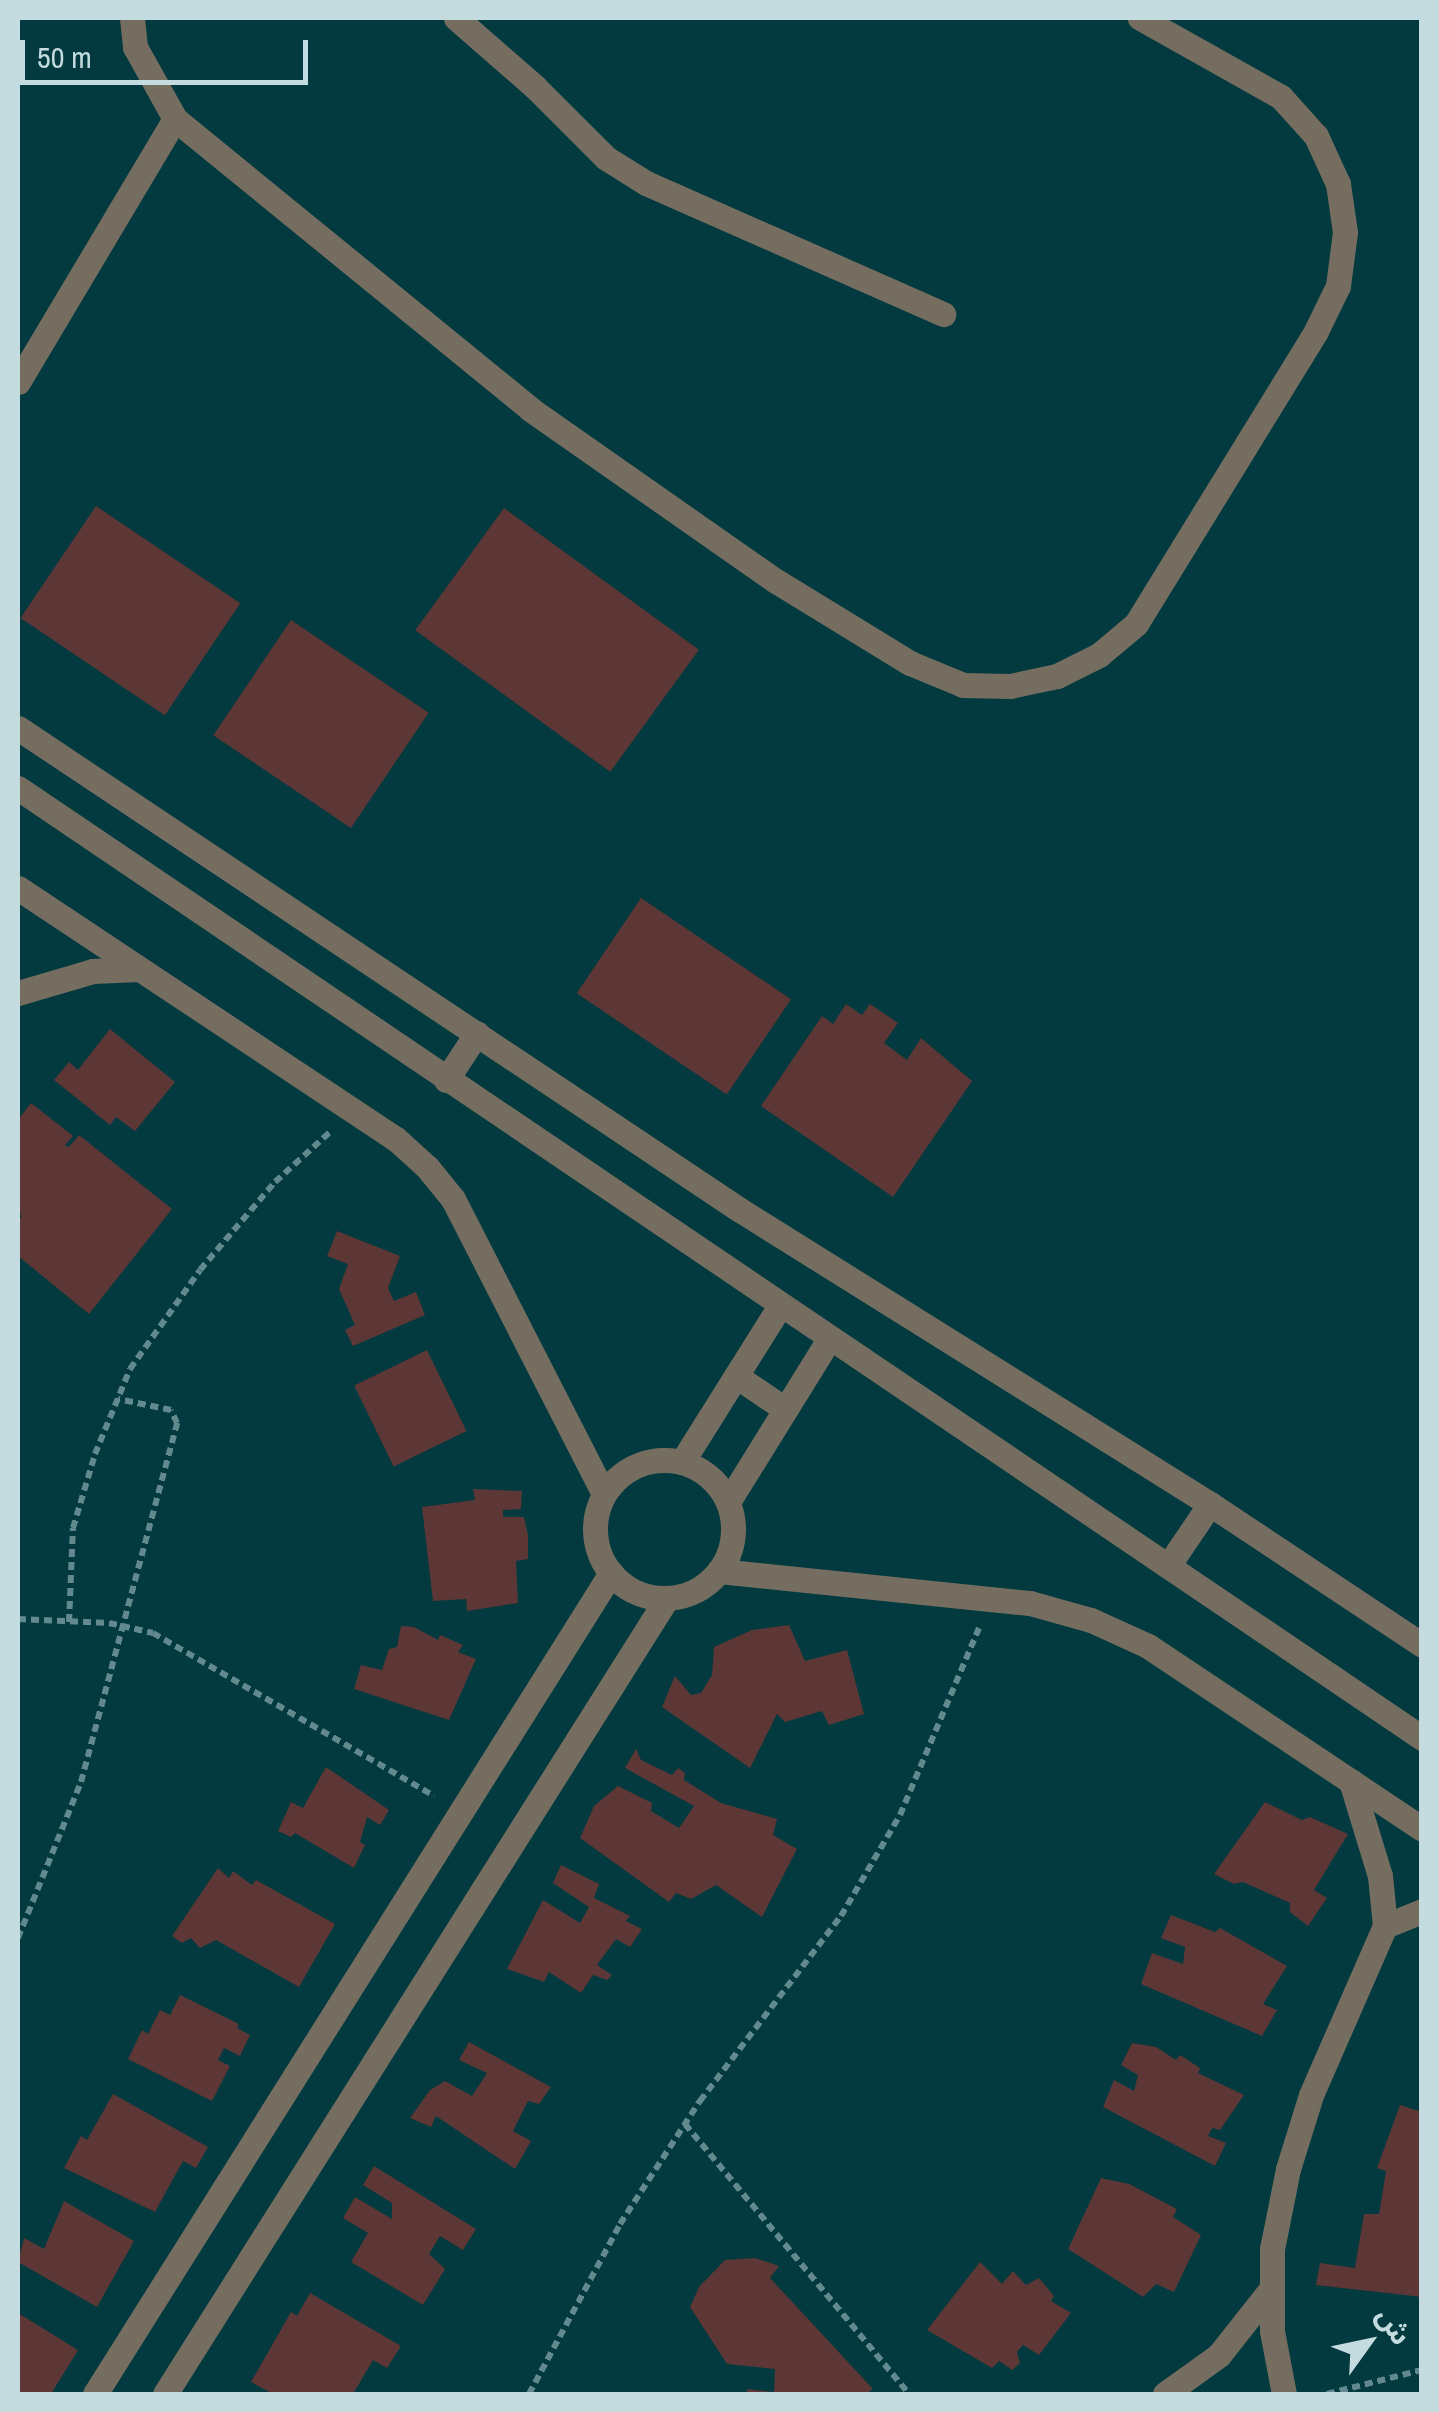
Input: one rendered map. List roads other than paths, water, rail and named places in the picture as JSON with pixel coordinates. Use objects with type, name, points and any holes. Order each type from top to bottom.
[{"type":"street","points":[[132,18],[135,47],[175,119],[530,409],[776,581],[910,663],[962,686],[1010,686],[1057,676],[1100,654],[1136,624],[1316,330],[1338,286],[1345,232],[1338,184],[1316,136],[1282,97],[1140,18]]},
{"type":"street","points":[[456,18],[535,87],[606,158],[646,184],[943,314]]},
{"type":"street","points":[[18,382],[175,119]]},
{"type":"street","points":[[18,728],[740,1210],[1210,1504],[1422,1645]]},
{"type":"street","points":[[18,788],[1422,1738]]},
{"type":"street","points":[[18,888],[353,1111],[428,1167],[453,1200],[604,1494]]},
{"type":"street","points":[[18,993],[94,971],[139,968]]},
{"type":"street","points":[[446,1080],[477,1033]]},
{"type":"street","points":[[682,1462],[780,1306]]},
{"type":"street","points":[[728,1502],[828,1339]]},
{"type":"street","points":[[736,1376],[786,1409]]},
{"type":"street","points":[[682,1462],[710,1476],[728,1502],[733,1538],[720,1571],[696,1590],[666,1598],[636,1592],[611,1573],[602,1559],[595,1526],[604,1494],[638,1465],[682,1462]]},
{"type":"street","points":[[1168,1566],[1210,1504]]},
{"type":"street","points":[[720,1571],[1030,1603],[1091,1620],[1148,1646],[1422,1829]]},
{"type":"street","points":[[95,2394],[611,1573]]},
{"type":"street","points":[[166,2394],[666,1598]]},
{"type":"street","points":[[1284,2394],[1272,2331],[1272,2249],[1288,2169],[1311,2094],[1385,1926],[1380,1876],[1351,1781]]},
{"type":"street","points":[[1385,1926],[1422,1911]]},
{"type":"street","points":[[1165,2394],[1219,2354],[1272,2288]]}]
